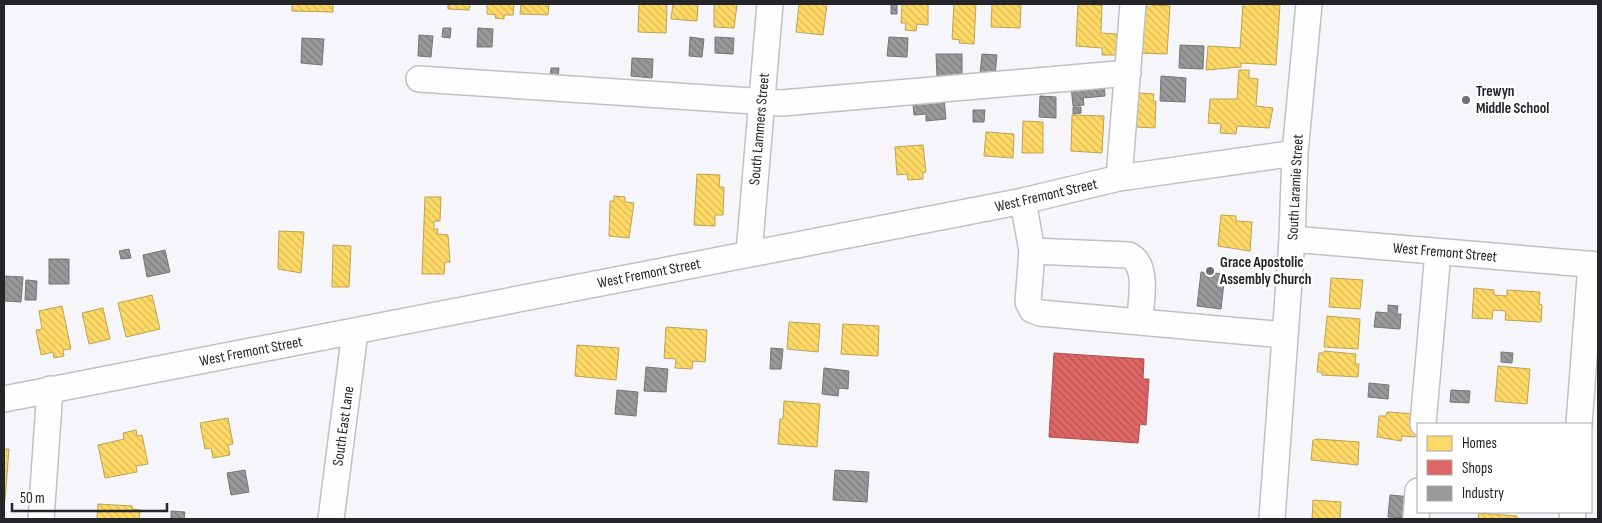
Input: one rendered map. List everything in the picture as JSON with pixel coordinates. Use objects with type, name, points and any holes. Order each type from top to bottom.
[{"type":"street","name":"South Lammers Street","points":[[749,253],[770,4]]},
{"type":"street","points":[[1119,178],[1133,4]]},
{"type":"street","name":"South Laramie Street","points":[[1272,519],[1292,240],[1295,153],[1309,4]]},
{"type":"street","points":[[419,79],[782,103],[1128,73]]},
{"type":"street","name":"West Fremont Street","points":[[4,399],[1023,201],[1119,178],[1295,153]]},
{"type":"street","points":[[1023,201],[1032,251],[1028,302],[1032,310],[1040,313],[1285,335]]},
{"type":"street","name":"West Fremont Street","points":[[1292,240],[1594,264]]},
{"type":"street","points":[[1032,251],[1129,255],[1135,258],[1142,270],[1140,322]]},
{"type":"street","points":[[1423,423],[1438,252]]},
{"type":"street","points":[[1579,423],[1594,264]]},
{"type":"street","name":"South East Lane","points":[[331,519],[355,332]]},
{"type":"street","points":[[41,519],[50,390]]},
{"type":"street","points":[[1416,519],[1417,505]]},
{"type":"building: Homes","points":[[292,4],[333,4],[333,12],[292,11]]},
{"type":"building: Homes","points":[[448,4],[470,4],[469,10],[448,9]]},
{"type":"building: Homes","points":[[487,4],[514,4],[513,15],[504,15],[504,19],[495,18],[496,15],[487,14]]},
{"type":"building: Homes","points":[[521,4],[549,4],[548,15],[520,14]]},
{"type":"building: Homes","points":[[639,4],[667,4],[666,33],[638,32]]},
{"type":"building: Homes","points":[[673,4],[698,4],[697,21],[671,19]]},
{"type":"building: Homes","points":[[714,4],[737,4],[734,28],[714,27]]},
{"type":"building: Homes","points":[[799,4],[827,4],[823,35],[796,32]]},
{"type":"building: Homes","points":[[902,4],[928,4],[928,25],[917,24],[916,31],[905,30],[906,23],[901,23]]},
{"type":"building: Homes","points":[[954,4],[976,4],[974,44],[959,43],[960,40],[952,39]]},
{"type":"building: Homes","points":[[992,4],[1021,4],[1020,28],[991,27]]},
{"type":"building: Homes","points":[[1078,4],[1102,5],[1101,33],[1117,34],[1116,55],[1102,55],[1102,48],[1076,46]]},
{"type":"building: Homes","points":[[1142,4],[1170,6],[1167,54],[1139,53]]},
{"type":"building: Homes","points":[[1243,4],[1280,5],[1276,65],[1241,63],[1241,67],[1206,70],[1208,46],[1240,48]]},
{"type":"building: Homes","points":[[1239,70],[1249,70],[1249,78],[1258,79],[1256,106],[1273,108],[1269,128],[1237,126],[1236,134],[1220,133],[1221,124],[1208,123],[1210,99],[1237,99]]},
{"type":"building: Homes","points":[[1139,93],[1154,94],[1153,101],[1156,101],[1155,128],[1136,127]]},
{"type":"building: Homes","points":[[1072,115],[1104,116],[1102,153],[1071,151]]},
{"type":"building: Homes","points":[[1023,121],[1043,122],[1043,153],[1022,153]]},
{"type":"building: Homes","points":[[986,132],[1014,134],[1013,158],[984,156]]},
{"type":"building: Homes","points":[[923,145],[926,172],[923,173],[923,179],[908,180],[907,174],[897,175],[895,147]]},
{"type":"building: Homes","points":[[697,174],[720,175],[719,187],[724,187],[723,215],[715,215],[715,226],[694,225]]},
{"type":"building: Homes","points":[[614,196],[625,197],[625,202],[634,203],[629,238],[609,236],[610,201],[614,201]]},
{"type":"building: Homes","points":[[425,197],[441,197],[440,221],[434,221],[434,229],[438,229],[437,234],[448,235],[450,262],[445,262],[444,274],[422,274]]},
{"type":"building: Homes","points":[[1221,215],[1236,216],[1236,221],[1252,222],[1250,251],[1218,246]]},
{"type":"building: Homes","points":[[279,231],[304,232],[301,273],[278,269]]},
{"type":"building: Homes","points":[[333,245],[351,246],[349,287],[332,287]]},
{"type":"building: Homes","points":[[1331,278],[1363,280],[1360,309],[1329,307]]},
{"type":"building: Homes","points":[[1474,288],[1494,290],[1494,295],[1507,296],[1507,290],[1540,292],[1539,304],[1542,305],[1541,322],[1505,320],[1506,311],[1493,310],[1492,319],[1472,318]]},
{"type":"building: Homes","points":[[152,295],[160,329],[126,337],[118,303]]},
{"type":"building: Homes","points":[[62,306],[71,349],[63,350],[64,356],[54,358],[53,352],[41,355],[36,330],[42,329],[39,311]]},
{"type":"building: Homes","points":[[103,308],[110,339],[89,344],[82,313]]},
{"type":"building: Homes","points":[[1327,316],[1360,319],[1358,349],[1324,347]]},
{"type":"building: Homes","points":[[789,322],[820,324],[818,352],[787,349]]},
{"type":"building: Homes","points":[[843,324],[879,326],[878,356],[841,354]]},
{"type":"building: Homes","points":[[666,327],[707,330],[705,362],[693,361],[692,369],[675,368],[676,359],[664,358]]},
{"type":"building: Homes","points":[[577,345],[619,348],[616,380],[575,376]]},
{"type":"building: Homes","points":[[1324,351],[1356,354],[1355,364],[1359,364],[1358,377],[1322,375],[1322,372],[1317,372],[1319,353],[1324,353]]},
{"type":"building: Homes","points":[[1498,366],[1530,369],[1527,404],[1495,401]]},
{"type":"building: Homes","points":[[784,401],[820,404],[817,447],[778,444]]},
{"type":"building: Homes","points":[[1387,412],[1417,414],[1415,437],[1402,436],[1401,441],[1377,437],[1379,416],[1386,416]]},
{"type":"building: Homes","points":[[228,418],[233,444],[228,445],[230,455],[213,458],[211,448],[205,449],[200,423]]},
{"type":"building: Homes","points":[[136,430],[137,436],[142,435],[148,464],[136,466],[137,472],[105,478],[98,445],[124,439],[123,433]]},
{"type":"building: Homes","points":[[1313,440],[1359,442],[1358,465],[1311,460]]},
{"type":"building: Homes","points":[[4,449],[9,449],[5,500],[4,500]]},
{"type":"building: Homes","points":[[1313,500],[1341,502],[1340,519],[1312,519]]},
{"type":"building: Homes","points":[[98,504],[132,506],[132,509],[140,510],[139,519],[97,519]]},
{"type":"building: Homes","points":[[1479,513],[1517,516],[1517,519],[1478,519]]},
{"type":"building: Shops","points":[[1054,353],[1144,359],[1143,379],[1149,379],[1146,425],[1140,424],[1138,443],[1049,437]]},
{"type":"building: Industry","points":[[891,4],[897,4],[897,14],[891,14]]},
{"type":"building: Industry","points":[[443,28],[451,28],[450,38],[442,37]]},
{"type":"building: Industry","points":[[478,28],[493,29],[492,47],[477,47]]},
{"type":"building: Industry","points":[[419,35],[433,36],[431,57],[418,56]]},
{"type":"building: Industry","points":[[690,37],[704,39],[702,57],[689,56]]},
{"type":"building: Industry","points":[[715,37],[734,38],[733,54],[715,53]]},
{"type":"building: Industry","points":[[889,37],[908,38],[907,57],[887,56]]},
{"type":"building: Industry","points":[[302,38],[324,39],[322,65],[301,63]]},
{"type":"building: Industry","points":[[1180,45],[1204,46],[1203,69],[1179,68]]},
{"type":"building: Industry","points":[[936,54],[962,54],[962,76],[937,76]]},
{"type":"building: Industry","points":[[982,54],[997,55],[995,75],[980,74]]},
{"type":"building: Industry","points":[[632,58],[653,59],[652,78],[631,76]]},
{"type":"building: Industry","points":[[551,68],[559,68],[558,79],[550,78]]},
{"type":"building: Industry","points":[[1161,76],[1186,78],[1185,102],[1160,101]]},
{"type":"building: Industry","points":[[1104,83],[1105,96],[1083,98],[1084,105],[1073,106],[1071,86]]},
{"type":"building: Industry","points":[[1040,96],[1056,97],[1056,118],[1039,117]]},
{"type":"building: Industry","points":[[944,99],[946,119],[926,121],[926,114],[914,115],[913,104]]},
{"type":"building: Industry","points":[[1073,107],[1081,107],[1081,113],[1073,114]]},
{"type":"building: Industry","points":[[973,110],[985,110],[984,122],[973,122]]},
{"type":"building: Industry","points":[[129,249],[131,258],[121,259],[119,251]]},
{"type":"building: Industry","points":[[165,250],[170,272],[147,277],[143,255]]},
{"type":"building: Industry","points":[[49,259],[69,259],[69,284],[49,284]]},
{"type":"building: Industry","points":[[1201,272],[1225,274],[1221,309],[1197,306]]},
{"type":"building: Industry","points":[[4,276],[23,277],[21,302],[4,301]]},
{"type":"building: Industry","points":[[26,280],[37,281],[36,300],[25,300]]},
{"type":"building: Industry","points":[[1388,305],[1398,306],[1397,314],[1401,314],[1400,329],[1374,327],[1376,312],[1388,313]]},
{"type":"building: Industry","points":[[771,348],[783,349],[781,369],[770,369]]},
{"type":"building: Industry","points":[[1501,352],[1513,353],[1512,363],[1501,362]]},
{"type":"building: Industry","points":[[646,367],[668,369],[666,392],[644,391]]},
{"type":"building: Industry","points":[[824,368],[849,371],[848,389],[839,388],[838,396],[822,394]]},
{"type":"building: Industry","points":[[1369,383],[1389,385],[1388,399],[1368,397]]},
{"type":"building: Industry","points":[[617,390],[638,392],[636,416],[615,414]]},
{"type":"building: Industry","points":[[1451,390],[1470,391],[1469,403],[1450,402]]},
{"type":"building: Industry","points":[[245,470],[249,492],[231,495],[227,473]]},
{"type":"building: Industry","points":[[835,470],[869,472],[867,502],[833,500]]},
{"type":"building: Industry","points":[[1390,495],[1412,497],[1410,518],[1388,517]]},
{"type":"building: Industry","points":[[171,511],[185,512],[184,519],[171,519]]},
{"type":"place","name":"Trewyn Middle School","points":[[1466,100]]},
{"type":"place","name":"Grace Apostolic Assembly Church","points":[[1210,271]]}]
